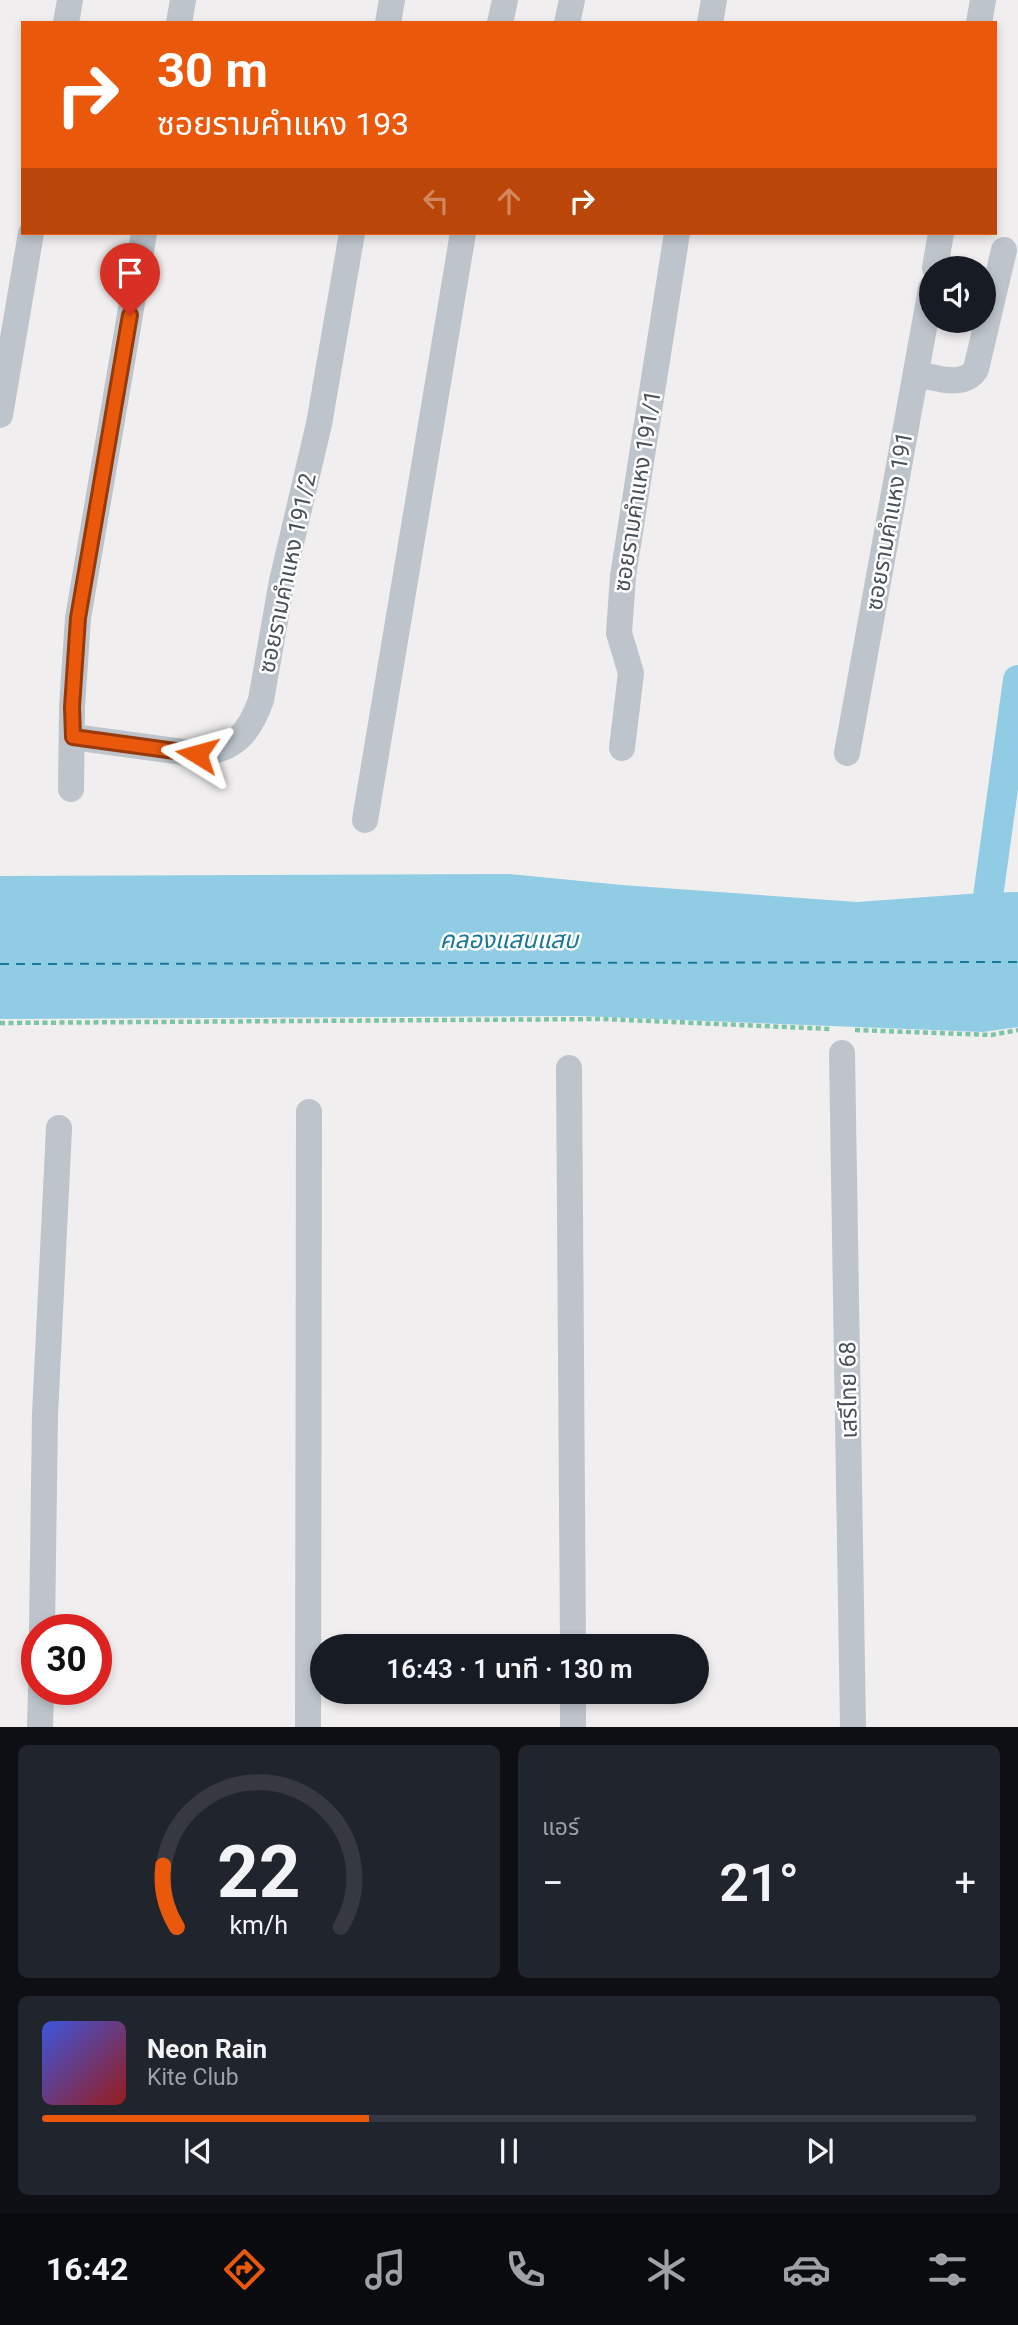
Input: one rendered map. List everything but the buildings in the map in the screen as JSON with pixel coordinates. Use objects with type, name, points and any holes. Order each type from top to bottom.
[{"type":"street","points":[[66,21],[70,0]]},
{"type":"street","points":[[179,21],[183,0]]},
{"type":"street","points":[[388,21],[392,0]]},
{"type":"street","points":[[500,21],[505,0]]},
{"type":"street","points":[[567,21],[572,0]]},
{"type":"street","points":[[710,21],[714,0]]},
{"type":"street","points":[[979,21],[983,0]]},
{"type":"street","points":[[0,415],[31,235]]},
{"type":"street","points":[[71,789],[72,707],[78,618],[144,235]]},
{"type":"street","name":"ซอยรามคำแหง 191/2","points":[[73,737],[197,754],[216,752],[243,737],[255,718],[263,689],[282,581],[319,424],[352,235]]},
{"type":"street","points":[[365,820],[463,235]]},
{"type":"street","name":"ซอยรามคำแหง 191/1","points":[[622,748],[631,673],[619,633],[620,602],[677,235]]},
{"type":"street","points":[[937,256],[941,235]]},
{"type":"street","points":[[916,374],[962,381],[972,375],[976,369],[1004,250]]},
{"type":"street","name":"ซอยรามคำแหง 191","points":[[847,753],[923,333]]},
{"type":"street","name":"เสรีไทย 68","points":[[844,1037],[853,1727]]},
{"type":"street","points":[[569,1068],[572,1634]]},
{"type":"street","points":[[308,1727],[309,1112]]},
{"type":"street","points":[[42,1614],[46,1415],[59,1128]]},
{"type":"street","points":[[573,1704],[573,1727]]},
{"type":"street","points":[[40,1727],[41,1705]]},
{"type":"path","points":[[0,1023],[603,1019],[844,1037],[991,1035],[1018,1030]]},
{"type":"water","name":"คลองแสนแสบ","points":[[509,874],[857,902],[1018,892],[1018,1027],[983,1032],[580,1016],[0,1019],[0,876]]},
{"type":"waterway","points":[[983,933],[1018,680]]},
{"type":"ferry route","points":[[0,964],[1018,962]]},
{"type":"route","points":[[130,315],[78,618],[72,707],[73,737],[197,754]]}]
